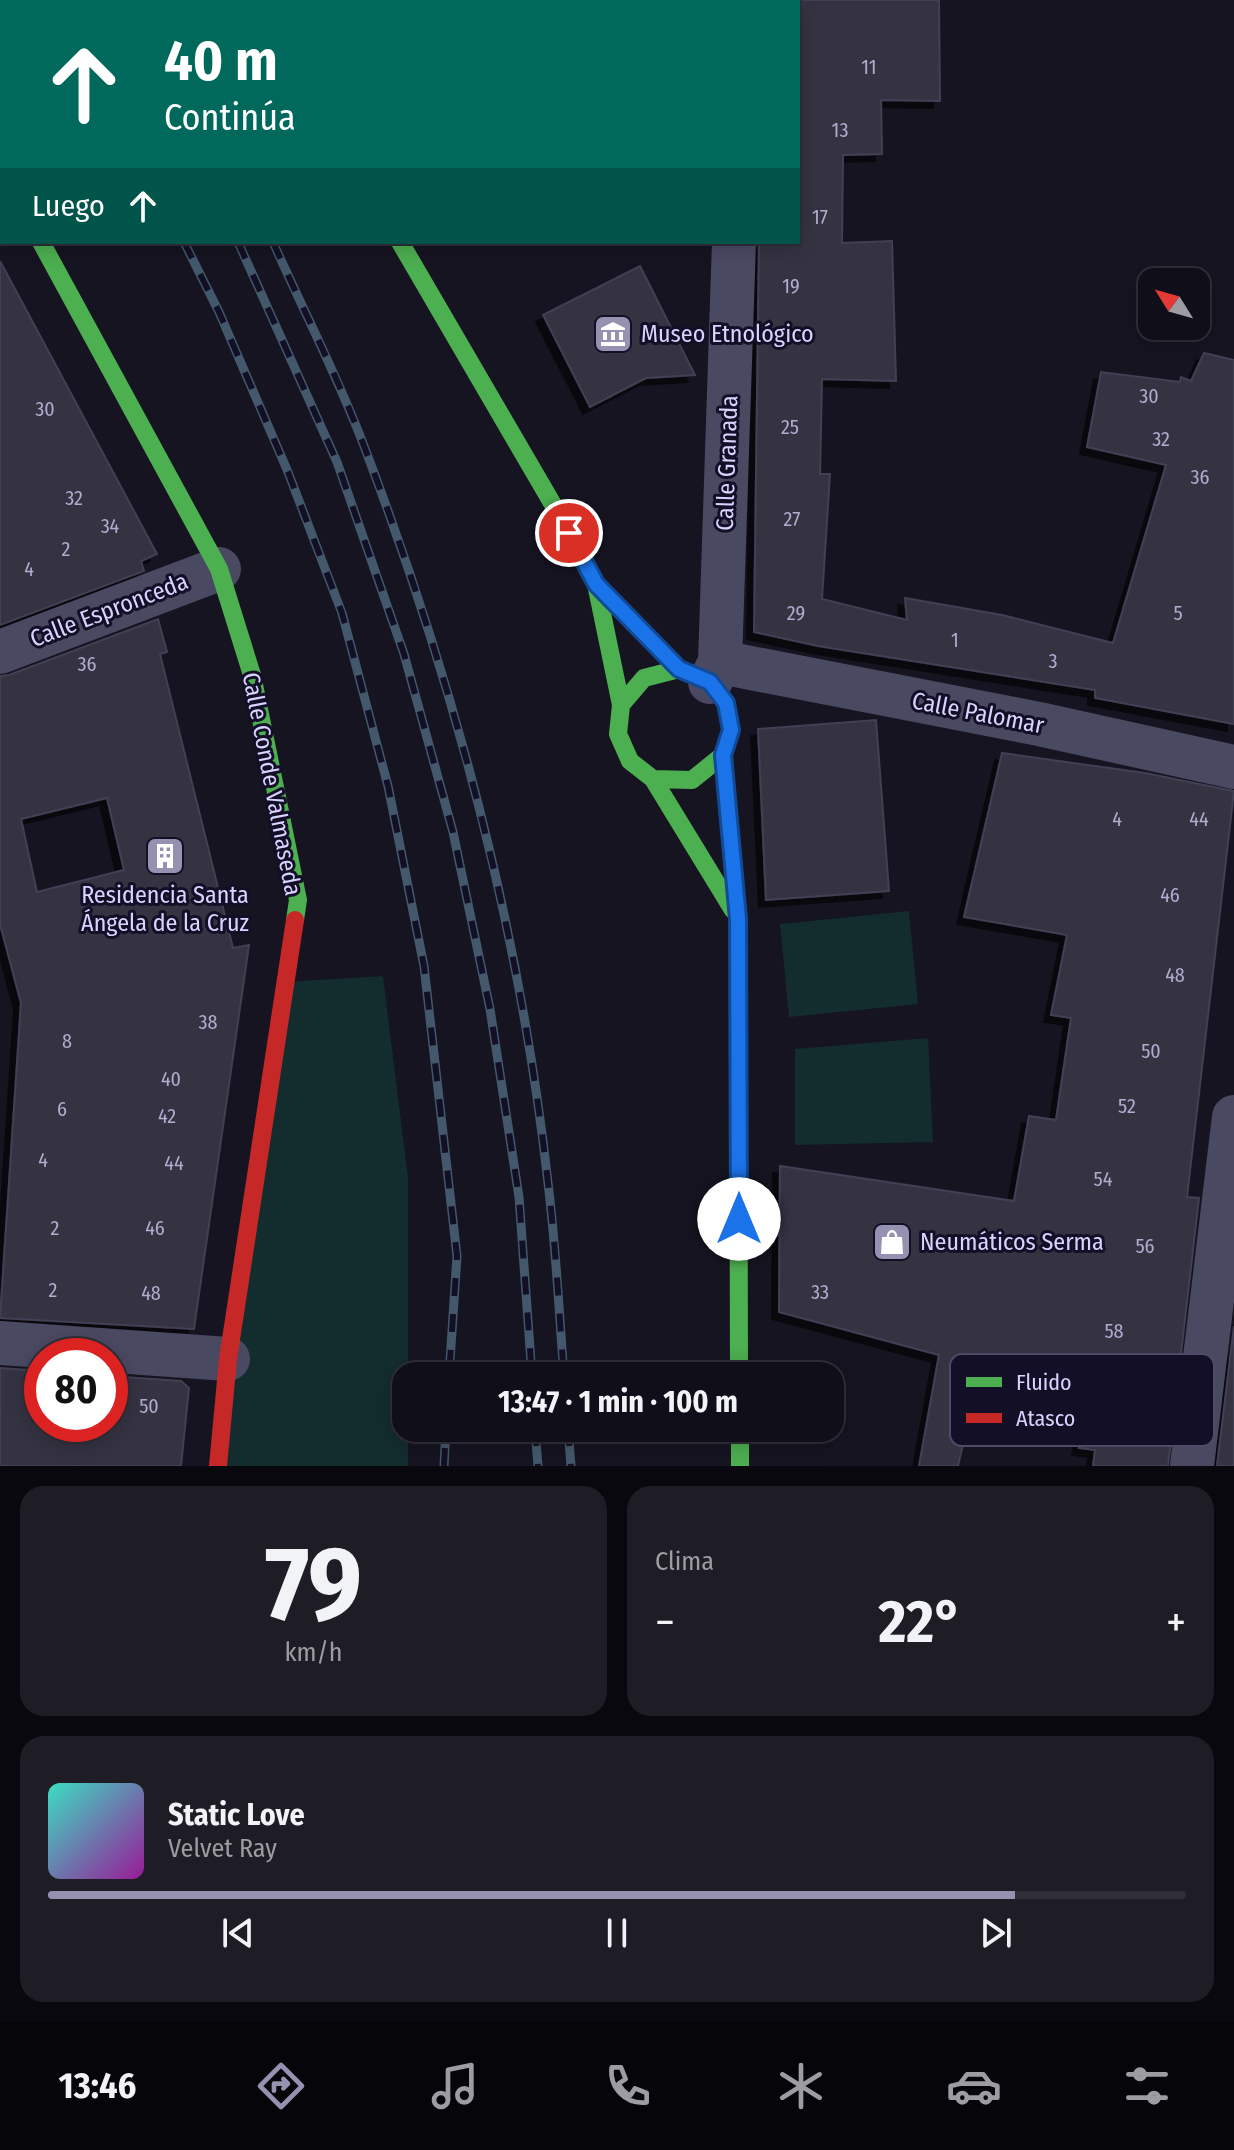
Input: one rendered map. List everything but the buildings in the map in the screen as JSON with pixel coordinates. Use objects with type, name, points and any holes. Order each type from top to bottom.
[{"type":"main road","name":"Calle Conde Valmaseda","points":[[42,244],[219,569],[252,675],[298,900],[228,1359],[218,1466]]},
{"type":"main road","points":[[401,244],[548,494],[596,584],[621,705],[618,734],[630,761],[653,779],[738,919]]},
{"type":"main road","points":[[596,584],[703,671],[726,703],[731,730],[723,755],[738,919],[739,1362]]},
{"type":"main road","points":[[621,705],[644,678],[703,671]]},
{"type":"main road","points":[[653,779],[692,780],[723,755]]},
{"type":"main road","points":[[740,1442],[740,1466]]},
{"type":"street","name":"Calle Granada","points":[[703,671],[734,244]]},
{"type":"street","name":"Calle Espronceda","points":[[0,652],[219,569]]},
{"type":"street","name":"Calle Palomar","points":[[703,671],[1039,724],[1234,767]]},
{"type":"street","points":[[1208,1354],[1229,1201],[1234,1117]]},
{"type":"street","points":[[0,1343],[228,1359]]},
{"type":"street","points":[[1192,1466],[1195,1446]]},
{"type":"green space","points":[[909,911],[918,1004],[789,1017],[780,924]]},
{"type":"green space","points":[[383,976],[408,1177],[408,1362],[392,1362],[392,1442],[408,1442],[408,1466],[218,1466],[285,982]]},
{"type":"green space","points":[[928,1038],[933,1142],[795,1145],[795,1049]]},
{"type":"railway","points":[[185,244],[219,312],[288,472],[342,613],[388,786],[424,966],[457,1256],[450,1362]]},
{"type":"railway","points":[[239,244],[337,462],[404,654],[453,832],[490,1009],[519,1197],[531,1362]]},
{"type":"railway","points":[[274,244],[354,420],[397,535],[427,625],[479,809],[520,995],[536,1089],[553,1231],[563,1362]]},
{"type":"railway","points":[[444,1466],[445,1442]]},
{"type":"railway","points":[[536,1442],[538,1466]]},
{"type":"railway","points":[[569,1442],[571,1466]]},
{"type":"traffic: fast","points":[[42,244],[219,569],[252,675],[298,900],[295,920]]},
{"type":"traffic: fast","points":[[401,244],[596,584],[621,705]]},
{"type":"traffic: fast","points":[[596,584],[679,669]]},
{"type":"traffic: fast","points":[[653,779],[692,780],[723,755],[731,730],[726,703],[710,682],[679,669],[644,678],[621,705],[618,734],[630,761],[653,779],[733,910]]},
{"type":"traffic: fast","points":[[723,755],[738,919],[739,1362]]},
{"type":"traffic: fast","points":[[740,1442],[740,1466]]},
{"type":"traffic: jam","points":[[218,1466],[228,1359],[295,920]]},
{"type":"place","name":"Museo Etnológico","points":[[613,334]]},
{"type":"place","name":"Residencia Santa Ángela de la Cruz","points":[[165,856]]},
{"type":"place","name":"Neumáticos Serma","points":[[892,1242]]},
{"type":"route","points":[[569,533],[596,584],[679,669],[710,682],[726,703],[731,730],[723,755],[738,919],[739,1219]]}]
